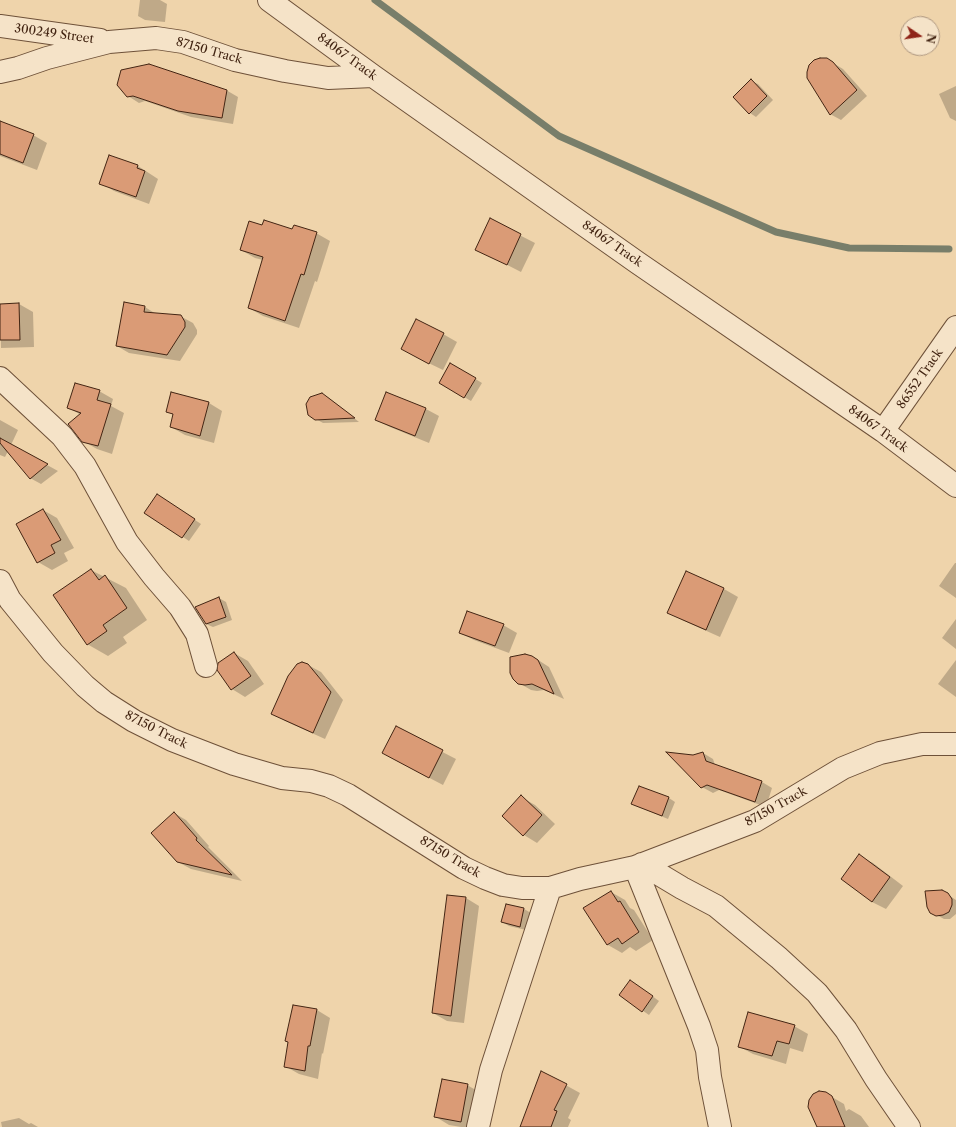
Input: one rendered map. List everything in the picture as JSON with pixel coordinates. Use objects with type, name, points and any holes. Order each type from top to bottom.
[{"type":"street","name":"84067 Track","points":[[269,0],[373,76],[638,263],[883,431],[956,486]]},
{"type":"street","name":"300249 Street","points":[[0,26],[109,42]]},
{"type":"street","name":"87150 Track","points":[[0,72],[109,42],[156,38],[183,42],[235,60],[292,72],[328,78],[373,76]]},
{"type":"street","name":"86552 Track","points":[[883,431],[956,327]]},
{"type":"street","points":[[0,378],[62,436],[86,466],[127,542],[180,608],[197,634],[206,666]]},
{"type":"street","name":"87150 Track","points":[[0,581],[10,600],[53,653],[85,686],[104,702],[134,721],[172,740],[234,764],[282,778],[311,781],[329,786],[348,795],[464,868],[503,885],[522,888],[550,888],[639,866],[755,821],[843,768],[880,753],[922,744],[956,744]]},
{"type":"street","points":[[639,866],[707,1050],[710,1077],[720,1127]]},
{"type":"street","points":[[639,866],[716,906],[779,958],[817,993],[846,1030],[876,1079],[909,1127]]},
{"type":"street","points":[[478,1127],[490,1070],[550,888]]},
{"type":"building","points":[[827,58],[833,62],[857,90],[830,115],[807,78],[809,65],[814,60]]},
{"type":"building","points":[[149,64],[227,90],[222,118],[178,111],[133,96],[127,97],[117,85],[121,70]]},
{"type":"building","points":[[751,79],[767,96],[749,114],[733,97]]},
{"type":"building","points":[[0,121],[34,134],[23,163],[0,154]]},
{"type":"building","points":[[109,155],[138,165],[137,168],[145,171],[136,197],[99,184]]},
{"type":"building","points":[[490,218],[521,234],[507,265],[475,250]]},
{"type":"building","points":[[264,220],[292,229],[294,225],[317,232],[304,275],[301,274],[285,321],[248,308],[263,257],[240,250],[249,221],[262,225]]},
{"type":"building","points":[[124,302],[145,306],[144,312],[181,315],[185,322],[185,327],[167,355],[116,346]]},
{"type":"building","points":[[19,303],[20,340],[0,340],[0,304]]},
{"type":"building","points":[[416,319],[444,333],[429,364],[401,349]]},
{"type":"building","points":[[450,363],[476,378],[464,398],[439,383]]},
{"type":"building","points":[[75,383],[100,390],[97,400],[111,404],[98,446],[82,442],[68,424],[81,413],[67,408]]},
{"type":"building","points":[[171,392],[209,402],[200,436],[170,427],[173,414],[166,412]]},
{"type":"building","points":[[386,392],[426,408],[415,436],[375,420]]},
{"type":"building","points":[[322,393],[355,418],[315,420],[308,415],[306,404],[310,397]]},
{"type":"building","points":[[0,438],[48,464],[30,479],[0,443]]},
{"type":"building","points":[[157,494],[195,519],[182,538],[144,513]]},
{"type":"building","points":[[43,509],[61,540],[51,545],[55,553],[37,563],[16,524]]},
{"type":"building","points":[[91,569],[99,580],[105,575],[127,608],[103,625],[107,631],[87,645],[53,595]]},
{"type":"building","points":[[686,571],[724,588],[706,630],[667,613]]},
{"type":"building","points":[[219,597],[226,617],[206,624],[195,607]]},
{"type":"building","points":[[467,611],[504,624],[495,646],[459,633]]},
{"type":"building","points":[[234,652],[251,676],[231,690],[217,670],[218,663]]},
{"type":"building","points":[[525,654],[538,660],[554,694],[532,684],[518,684],[513,679],[510,673],[510,657]]},
{"type":"building","points":[[302,662],[308,664],[331,692],[313,733],[271,714],[288,676],[297,664]]},
{"type":"building","points":[[396,726],[443,750],[429,778],[382,753]]},
{"type":"building","points":[[666,752],[693,755],[703,752],[706,761],[762,781],[755,802],[707,785],[701,788]]},
{"type":"building","points":[[639,786],[669,797],[662,816],[631,804]]},
{"type":"building","points":[[521,795],[542,815],[523,836],[502,816]]},
{"type":"building","points":[[174,812],[197,838],[196,840],[232,875],[177,862],[151,833]]},
{"type":"building","points":[[859,854],[890,877],[872,902],[841,879]]},
{"type":"building","points":[[942,890],[948,893],[952,899],[952,905],[949,912],[936,916],[930,913],[927,907],[925,891]]},
{"type":"building","points":[[611,891],[618,902],[620,901],[639,932],[622,944],[618,938],[607,945],[583,908]]},
{"type":"building","points":[[447,895],[466,897],[451,1016],[432,1013]]},
{"type":"building","points":[[506,904],[524,908],[520,927],[501,922]]},
{"type":"building","points":[[630,980],[653,996],[642,1012],[619,995]]},
{"type":"building","points":[[293,1005],[317,1009],[310,1046],[308,1046],[305,1071],[284,1067],[288,1042],[285,1041]]},
{"type":"building","points":[[748,1012],[795,1025],[789,1044],[777,1041],[772,1056],[738,1047]]},
{"type":"building","points":[[541,1071],[567,1084],[554,1110],[557,1111],[551,1127],[520,1127]]},
{"type":"building","points":[[442,1079],[468,1084],[461,1122],[434,1117]]},
{"type":"building","points":[[819,1091],[826,1092],[832,1096],[845,1127],[817,1127],[808,1107],[809,1100],[813,1094]]},
{"type":"waterway","points":[[375,0],[559,136],[776,232],[849,248],[949,249]]}]
